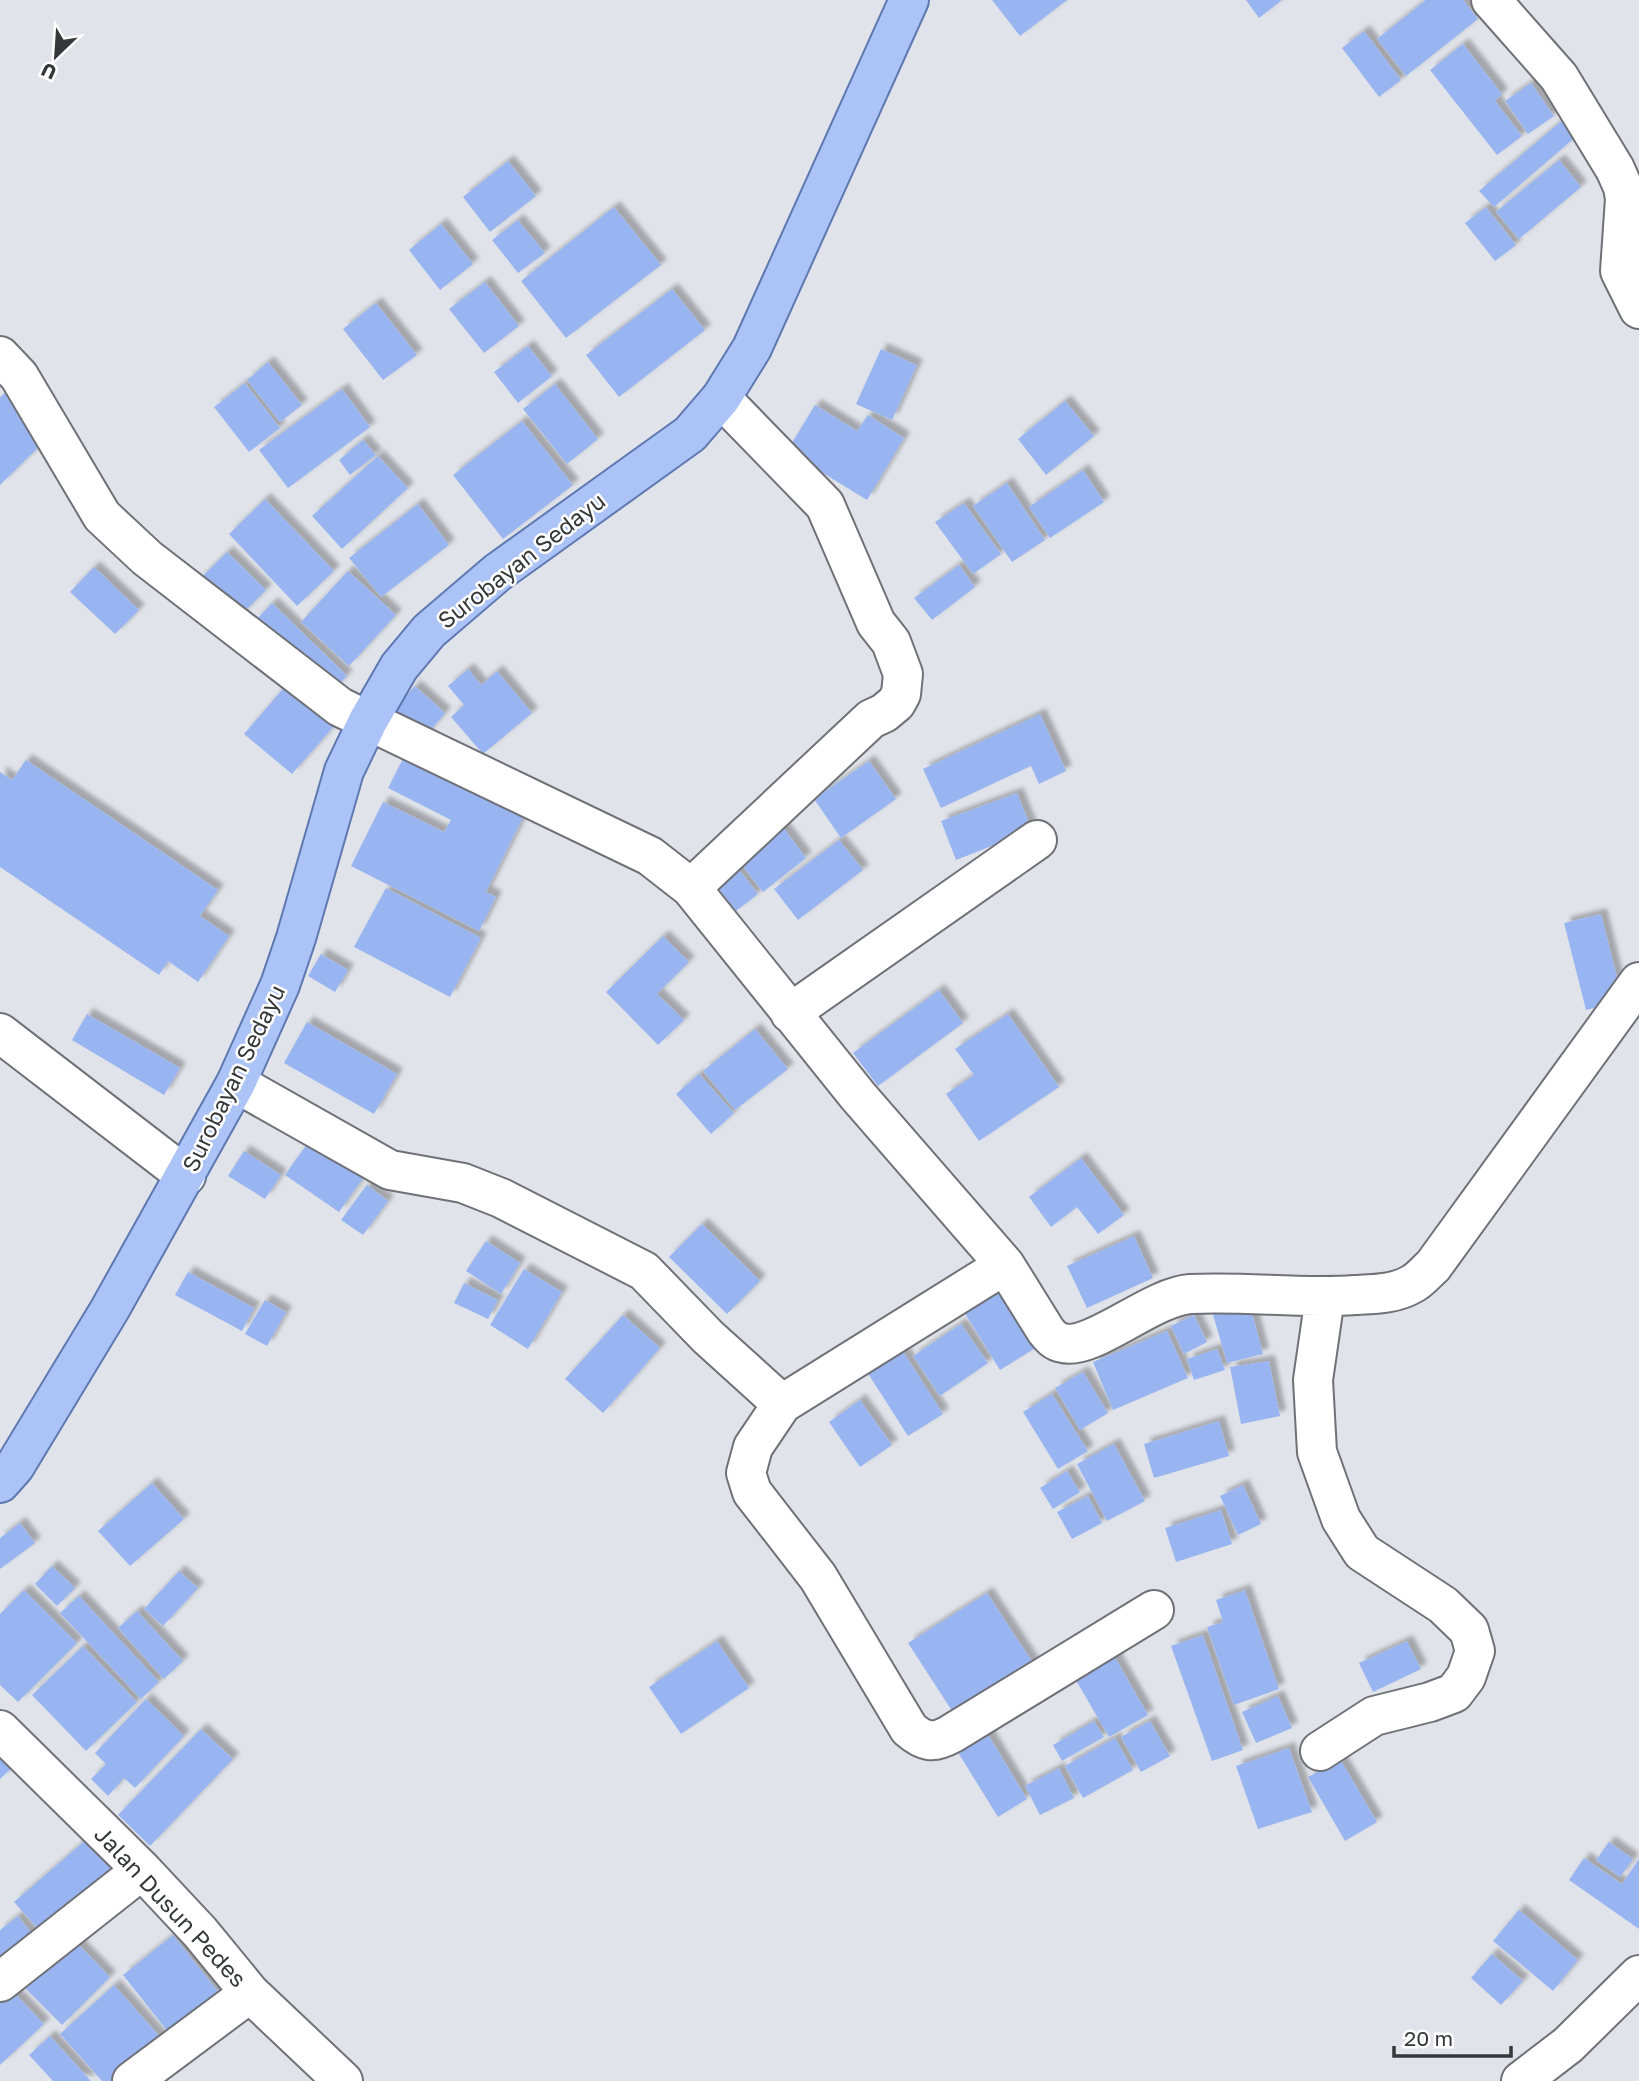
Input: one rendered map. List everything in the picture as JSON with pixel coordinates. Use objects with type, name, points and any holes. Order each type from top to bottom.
[{"type":"main road","name":"Surobayan Sedayu","points":[[0,1483],[15,1466],[110,1309],[236,1083],[280,985],[344,771],[368,721],[399,667],[429,631],[498,572],[690,434],[721,398],[752,348],[909,0]]},
{"type":"street","points":[[1490,0],[1559,77],[1615,169],[1625,199],[1620,271],[1639,309]]},
{"type":"street","points":[[0,356],[19,376],[102,516],[148,558],[308,682],[340,706],[368,721],[650,856],[691,888],[867,1107],[1005,1265],[1046,1331],[1053,1339],[1063,1344],[1077,1344],[1148,1307],[1188,1294],[1325,1297],[1388,1293],[1413,1284],[1433,1266],[1639,982]]},
{"type":"street","points":[[691,888],[871,719],[896,703],[903,685],[903,674],[891,642],[876,623],[825,505],[721,398]]},
{"type":"street","points":[[790,1013],[1037,840]]},
{"type":"street","points":[[0,1033],[186,1176]]},
{"type":"street","points":[[236,1083],[390,1170],[463,1183],[501,1198],[644,1271],[708,1337],[782,1404]]},
{"type":"street","points":[[1005,1265],[782,1404],[752,1447],[746,1473],[752,1492],[818,1577],[909,1729],[921,1740],[937,1742],[1154,1610]]},
{"type":"street","points":[[1320,1751],[1374,1716],[1454,1693],[1466,1678],[1475,1651],[1469,1630],[1443,1605],[1362,1552],[1341,1519],[1317,1452],[1313,1380],[1325,1297]]},
{"type":"street","name":"Jalan Dusun Pedes","points":[[0,1730],[142,1870],[250,1993],[343,2081]]},
{"type":"street","points":[[0,1982],[142,1870]]},
{"type":"street","points":[[1521,2081],[1568,2045],[1639,1975]]},
{"type":"street","points":[[132,2081],[250,1993]]},
{"type":"building","points":[[992,0],[1067,0],[1020,36]]},
{"type":"building","points":[[1246,0],[1282,0],[1259,18]]},
{"type":"building","points":[[1426,0],[1463,0],[1478,19],[1406,76],[1377,39]]},
{"type":"building","points":[[1364,31],[1401,80],[1379,97],[1342,48]]},
{"type":"building","points":[[1463,44],[1502,94],[1495,101],[1522,136],[1497,155],[1430,70]]},
{"type":"building","points":[[1531,83],[1554,116],[1528,134],[1505,101]]},
{"type":"building","points":[[1565,118],[1579,134],[1494,207],[1479,191]]},
{"type":"building","points":[[1559,160],[1581,187],[1519,239],[1496,212]]},
{"type":"building","points":[[508,161],[536,196],[490,232],[463,197]]},
{"type":"building","points":[[614,207],[661,265],[566,338],[521,281]]},
{"type":"building","points":[[1486,207],[1516,245],[1495,261],[1465,223]]},
{"type":"building","points":[[518,220],[545,253],[518,273],[492,240]]},
{"type":"building","points":[[441,224],[473,264],[440,290],[409,250]]},
{"type":"building","points":[[485,282],[519,326],[484,353],[449,309]]},
{"type":"building","points":[[672,289],[705,330],[619,397],[586,355]]},
{"type":"building","points":[[376,303],[417,355],[383,380],[343,329]]},
{"type":"building","points":[[528,346],[552,376],[518,403],[494,372]]},
{"type":"building","points":[[881,349],[917,365],[892,420],[856,404]]},
{"type":"building","points":[[268,362],[302,405],[280,422],[247,380]]},
{"type":"building","points":[[245,383],[280,428],[249,452],[214,407]]},
{"type":"building","points":[[555,384],[598,439],[567,464],[523,409]]},
{"type":"building","points":[[342,389],[370,427],[288,488],[259,450]]},
{"type":"building","points":[[6,392],[50,436],[0,485],[0,397]]},
{"type":"building","points":[[1065,401],[1094,436],[1046,475],[1018,439]]},
{"type":"building","points":[[815,405],[857,431],[868,415],[904,438],[867,500],[787,451]]},
{"type":"building","points":[[522,421],[573,485],[503,539],[453,475]]},
{"type":"building","points":[[363,440],[376,455],[350,475],[339,460]]},
{"type":"building","points":[[378,456],[408,488],[342,549],[312,516]]},
{"type":"building","points":[[1083,470],[1104,502],[1050,538],[1029,507]]},
{"type":"building","points":[[1007,483],[1045,540],[1012,562],[973,506]]},
{"type":"building","points":[[265,499],[334,571],[297,606],[229,534]]},
{"type":"building","points":[[964,503],[1001,554],[973,574],[935,522]]},
{"type":"building","points":[[418,504],[449,545],[381,597],[349,558]]},
{"type":"building","points":[[227,552],[266,590],[238,618],[199,580]]},
{"type":"building","points":[[959,565],[975,587],[932,620],[914,598]]},
{"type":"building","points":[[94,567],[139,610],[115,634],[70,592]]},
{"type":"building","points":[[348,571],[396,615],[349,666],[301,622]]},
{"type":"building","points":[[272,603],[347,676],[329,694],[255,621]]},
{"type":"building","points":[[468,669],[481,685],[497,671],[532,713],[483,754],[451,717],[464,705],[448,686]]},
{"type":"building","points":[[287,684],[335,725],[292,774],[244,734]]},
{"type":"building","points":[[415,686],[445,713],[423,739],[392,711]]},
{"type":"building","points":[[1040,714],[1066,771],[1039,784],[1031,766],[941,808],[923,769]]},
{"type":"building","points":[[406,753],[525,813],[486,892],[496,897],[479,931],[351,866],[383,802],[444,832],[451,820],[388,788]]},
{"type":"building","points":[[26,760],[218,890],[200,916],[229,936],[198,982],[168,961],[159,975],[0,867],[0,772],[12,780]]},
{"type":"building","points":[[869,761],[896,799],[841,838],[814,799]]},
{"type":"building","points":[[1017,793],[1032,830],[956,860],[941,821]]},
{"type":"building","points":[[782,826],[806,858],[763,892],[738,860]]},
{"type":"building","points":[[839,840],[863,870],[798,920],[774,889]]},
{"type":"building","points":[[733,862],[758,894],[736,911],[711,879]]},
{"type":"building","points":[[386,888],[481,938],[450,997],[354,947]]},
{"type":"building","points":[[1601,914],[1623,1001],[1586,1010],[1564,923]]},
{"type":"building","points":[[663,936],[689,962],[657,994],[684,1020],[658,1045],[606,992]]},
{"type":"building","points":[[321,954],[348,970],[335,992],[308,976]]},
{"type":"building","points":[[939,990],[963,1023],[878,1086],[853,1053]]},
{"type":"building","points":[[87,1014],[180,1068],[164,1095],[72,1040]]},
{"type":"building","points":[[1008,1014],[1059,1087],[979,1141],[946,1094],[974,1075],[955,1049]]},
{"type":"building","points":[[307,1022],[397,1074],[374,1114],[284,1063]]},
{"type":"building","points":[[755,1029],[788,1069],[735,1110],[703,1071]]},
{"type":"building","points":[[699,1074],[734,1113],[711,1134],[676,1094]]},
{"type":"building","points":[[312,1137],[366,1174],[339,1212],[285,1175]]},
{"type":"building","points":[[244,1151],[281,1175],[265,1199],[228,1176]]},
{"type":"building","points":[[1081,1158],[1124,1215],[1098,1234],[1077,1207],[1051,1227],[1029,1197]]},
{"type":"building","points":[[367,1185],[388,1201],[363,1235],[341,1220]]},
{"type":"building","points":[[702,1224],[760,1281],[727,1314],[669,1257]]},
{"type":"building","points":[[1134,1236],[1153,1278],[1087,1308],[1067,1266]]},
{"type":"building","points":[[486,1241],[520,1263],[501,1294],[466,1271]]},
{"type":"building","points":[[524,1269],[562,1292],[528,1349],[490,1325]]},
{"type":"building","points":[[188,1272],[254,1308],[242,1331],[175,1295]]},
{"type":"building","points":[[1001,1281],[1040,1345],[1000,1370],[961,1307]]},
{"type":"building","points":[[464,1283],[498,1300],[488,1319],[454,1303]]},
{"type":"building","points":[[265,1300],[286,1312],[267,1346],[245,1334]]},
{"type":"building","points":[[1249,1302],[1263,1354],[1227,1363],[1212,1311]]},
{"type":"building","points":[[623,1315],[660,1348],[603,1413],[565,1379]]},
{"type":"building","points":[[1194,1315],[1207,1342],[1184,1354],[1171,1326]]},
{"type":"building","points":[[961,1324],[988,1363],[940,1396],[913,1356]]},
{"type":"building","points":[[1167,1331],[1188,1378],[1113,1410],[1093,1362]]},
{"type":"building","points":[[895,1339],[943,1414],[908,1436],[860,1361]]},
{"type":"building","points":[[1217,1349],[1225,1370],[1194,1380],[1187,1359]]},
{"type":"building","points":[[1269,1361],[1280,1416],[1241,1424],[1230,1367]]},
{"type":"building","points":[[1083,1372],[1108,1413],[1080,1430],[1055,1388]]},
{"type":"building","points":[[1052,1394],[1088,1451],[1058,1469],[1023,1412]]},
{"type":"building","points":[[860,1400],[892,1445],[860,1467],[829,1422]]},
{"type":"building","points":[[1219,1421],[1229,1456],[1154,1478],[1144,1444]]},
{"type":"building","points":[[1114,1444],[1145,1501],[1107,1521],[1077,1464]]},
{"type":"building","points":[[1067,1471],[1080,1492],[1053,1509],[1040,1488]]},
{"type":"building","points":[[152,1483],[184,1519],[130,1566],[98,1531]]},
{"type":"building","points":[[1243,1485],[1261,1524],[1238,1535],[1220,1496]]},
{"type":"building","points":[[1088,1496],[1102,1523],[1072,1539],[1057,1512]]},
{"type":"building","points":[[1221,1510],[1232,1544],[1176,1562],[1165,1528]]},
{"type":"building","points":[[20,1523],[35,1543],[0,1569],[0,1538]]},
{"type":"building","points":[[52,1566],[75,1588],[57,1606],[35,1584]]},
{"type":"building","points":[[179,1571],[198,1588],[163,1626],[144,1609]]},
{"type":"building","points":[[24,1590],[77,1643],[18,1702],[0,1685],[0,1614]]},
{"type":"building","points":[[1245,1590],[1279,1689],[1234,1705],[1207,1627],[1223,1622],[1216,1600]]},
{"type":"building","points":[[987,1593],[1035,1666],[956,1717],[908,1643]]},
{"type":"building","points":[[79,1596],[159,1682],[141,1699],[60,1613]]},
{"type":"building","points":[[137,1611],[183,1661],[164,1679],[118,1628]]},
{"type":"building","points":[[1203,1635],[1243,1750],[1212,1761],[1171,1646]]},
{"type":"building","points":[[717,1641],[749,1688],[681,1734],[649,1687]]},
{"type":"building","points":[[1407,1641],[1421,1669],[1373,1692],[1359,1663]]},
{"type":"building","points":[[83,1646],[137,1702],[86,1751],[32,1695]]},
{"type":"building","points":[[1109,1647],[1148,1715],[1109,1737],[1070,1670]]},
{"type":"building","points":[[1278,1696],[1292,1728],[1256,1743],[1242,1712]]},
{"type":"building","points":[[146,1699],[184,1736],[135,1788],[124,1778],[108,1796],[91,1779],[106,1764],[95,1753]]},
{"type":"building","points":[[1094,1721],[1104,1737],[1062,1761],[1053,1745]]},
{"type":"building","points":[[1150,1721],[1170,1756],[1141,1772],[1121,1737]]},
{"type":"building","points":[[984,1728],[1027,1799],[998,1817],[954,1746]]},
{"type":"building","points":[[201,1729],[233,1759],[150,1846],[118,1815]]},
{"type":"building","points":[[1115,1738],[1133,1770],[1083,1798],[1065,1766]]},
{"type":"building","points":[[0,1746],[17,1763],[0,1779]]},
{"type":"building","points":[[1289,1748],[1312,1812],[1258,1829],[1236,1766]]},
{"type":"building","points":[[1340,1759],[1377,1822],[1345,1841],[1308,1777]]},
{"type":"building","points":[[1059,1768],[1074,1798],[1040,1815],[1025,1786]]},
{"type":"building","points":[[88,1838],[120,1875],[47,1939],[14,1902]]},
{"type":"building","points":[[1609,1842],[1633,1859],[1620,1877],[1596,1860]]},
{"type":"building","points":[[1584,1858],[1622,1884],[1639,1859],[1639,1929],[1569,1880]]},
{"type":"building","points":[[1519,1910],[1578,1960],[1553,1991],[1493,1941]]},
{"type":"building","points":[[18,1916],[36,1939],[0,1968],[0,1930]]},
{"type":"building","points":[[173,1935],[219,1993],[169,2033],[123,1975]]},
{"type":"building","points":[[72,1938],[110,1977],[62,2025],[23,1986]]},
{"type":"building","points":[[1492,1954],[1523,1981],[1501,2005],[1471,1978]]},
{"type":"building","points":[[114,1985],[162,2039],[115,2081],[102,2081],[60,2034]]},
{"type":"building","points":[[12,1991],[44,2024],[0,2065],[0,2002]]},
{"type":"building","points":[[50,2036],[91,2081],[53,2081],[29,2055]]}]
